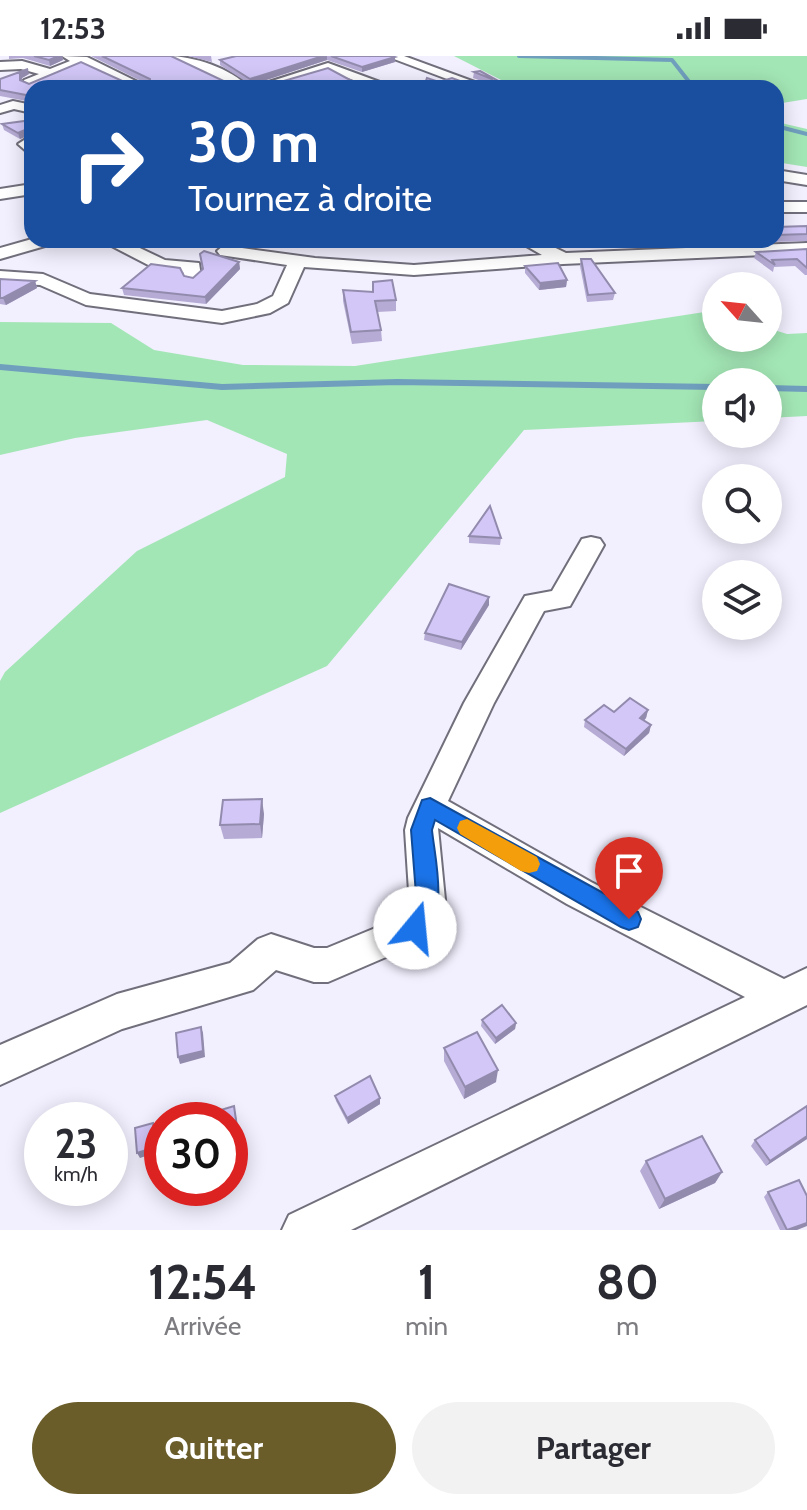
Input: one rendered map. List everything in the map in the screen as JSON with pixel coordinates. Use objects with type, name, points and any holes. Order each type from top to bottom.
[{"type":"street","points":[[68,56],[83,60],[122,80]]},
{"type":"street","points":[[173,56],[204,70],[214,69],[226,80]]},
{"type":"street","points":[[392,56],[461,80]]},
{"type":"street","points":[[35,80],[83,60]]},
{"type":"street","points":[[0,66],[22,65],[49,73]]},
{"type":"street","points":[[285,80],[332,67],[367,80]]},
{"type":"street","points":[[0,109],[13,105],[24,107]]},
{"type":"street","points":[[784,176],[807,180]]},
{"type":"street","points":[[0,194],[24,190]]},
{"type":"street","points":[[784,207],[807,207]]},
{"type":"street","points":[[0,254],[24,247]]},
{"type":"street","points":[[126,248],[162,265],[193,267],[192,276]]},
{"type":"street","points":[[230,248],[226,251],[414,270],[563,259],[807,248]]},
{"type":"street","points":[[541,248],[563,259]]},
{"type":"street","points":[[0,277],[43,280],[86,299],[222,317],[263,309],[281,299],[298,260]]},
{"type":"street","points":[[0,1065],[117,1012],[240,978],[271,951],[314,965],[328,965],[415,928],[428,910],[421,830],[430,807],[479,703],[535,603],[561,599],[591,545]]},
{"type":"street","points":[[430,807],[579,893],[794,992]]},
{"type":"street","points":[[304,1230],[794,992]]},
{"type":"green space","points":[[454,56],[807,56],[807,99],[784,103],[784,80],[501,80]]},
{"type":"green space","points":[[784,124],[807,129],[807,167],[784,163]]},
{"type":"green space","points":[[702,312],[702,352],[782,352],[782,332],[807,333],[807,416],[782,417],[782,368],[702,368],[702,422],[524,430],[327,666],[0,813],[0,681],[5,672],[137,551],[285,477],[287,454],[207,420],[75,438],[0,455],[0,322],[111,323],[154,350],[243,365],[355,366]]},
{"type":"building","points":[[34,56],[59,56],[49,60]]},
{"type":"building","points":[[102,56],[171,56],[221,80],[150,80]]},
{"type":"building","points":[[236,56],[323,56],[250,79],[220,60]]},
{"type":"building","points":[[331,56],[392,56],[395,57],[362,67]]},
{"type":"building","points":[[81,62],[120,80],[38,80]]},
{"type":"building","points":[[328,68],[350,80],[287,80]]},
{"type":"building","points":[[28,69],[20,72],[20,80],[24,82],[24,95],[0,90],[0,79]]},
{"type":"building","points":[[480,71],[496,80],[492,80],[474,72]]},
{"type":"building","points":[[24,121],[24,130],[18,133],[2,124]]},
{"type":"building","points":[[807,226],[807,234],[784,235],[784,227]]},
{"type":"building","points":[[807,249],[807,268],[797,259],[772,260],[775,265],[756,252]]},
{"type":"building","points":[[204,251],[239,262],[205,297],[122,288],[151,264],[180,268],[184,276],[193,278],[203,269],[200,254]]},
{"type":"building","points":[[581,259],[591,259],[615,293],[588,295]]},
{"type":"building","points":[[558,263],[567,280],[540,283],[525,266]]},
{"type":"building","points":[[0,279],[35,281],[0,298]]},
{"type":"building","points":[[392,280],[396,300],[375,301],[381,330],[351,332],[343,290],[373,292],[373,282]]},
{"type":"building","points":[[490,506],[501,538],[469,536]]},
{"type":"building","points":[[449,584],[489,597],[462,642],[425,633]]},
{"type":"building","points":[[630,698],[648,710],[640,718],[651,725],[626,749],[585,720],[604,705],[614,712]]},
{"type":"building","points":[[262,799],[260,824],[220,825],[223,800]]},
{"type":"building","points":[[502,1005],[516,1023],[496,1038],[482,1020]]},
{"type":"building","points":[[201,1027],[203,1051],[178,1057],[176,1033]]},
{"type":"building","points":[[477,1032],[498,1070],[465,1087],[444,1048]]},
{"type":"building","points":[[370,1076],[380,1098],[347,1118],[335,1096]]},
{"type":"building","points":[[807,1106],[807,1136],[770,1161],[755,1140]]},
{"type":"building","points":[[144,1126],[144,1151],[137,1153],[135,1128]]},
{"type":"building","points":[[702,1136],[722,1172],[665,1199],[646,1161]]},
{"type":"building","points":[[799,1180],[807,1196],[807,1223],[787,1230],[768,1192]]},
{"type":"waterway","points":[[519,56],[672,60],[688,80]]},
{"type":"waterway","points":[[784,128],[807,134]]},
{"type":"waterway","points":[[0,367],[222,387],[397,382],[702,387]]},
{"type":"waterway","points":[[782,388],[807,389]]},
{"type":"slow traffic","points":[[467,828],[529,864]]},
{"type":"route","points":[[415,928],[428,910],[421,830],[430,807],[629,919]]}]
